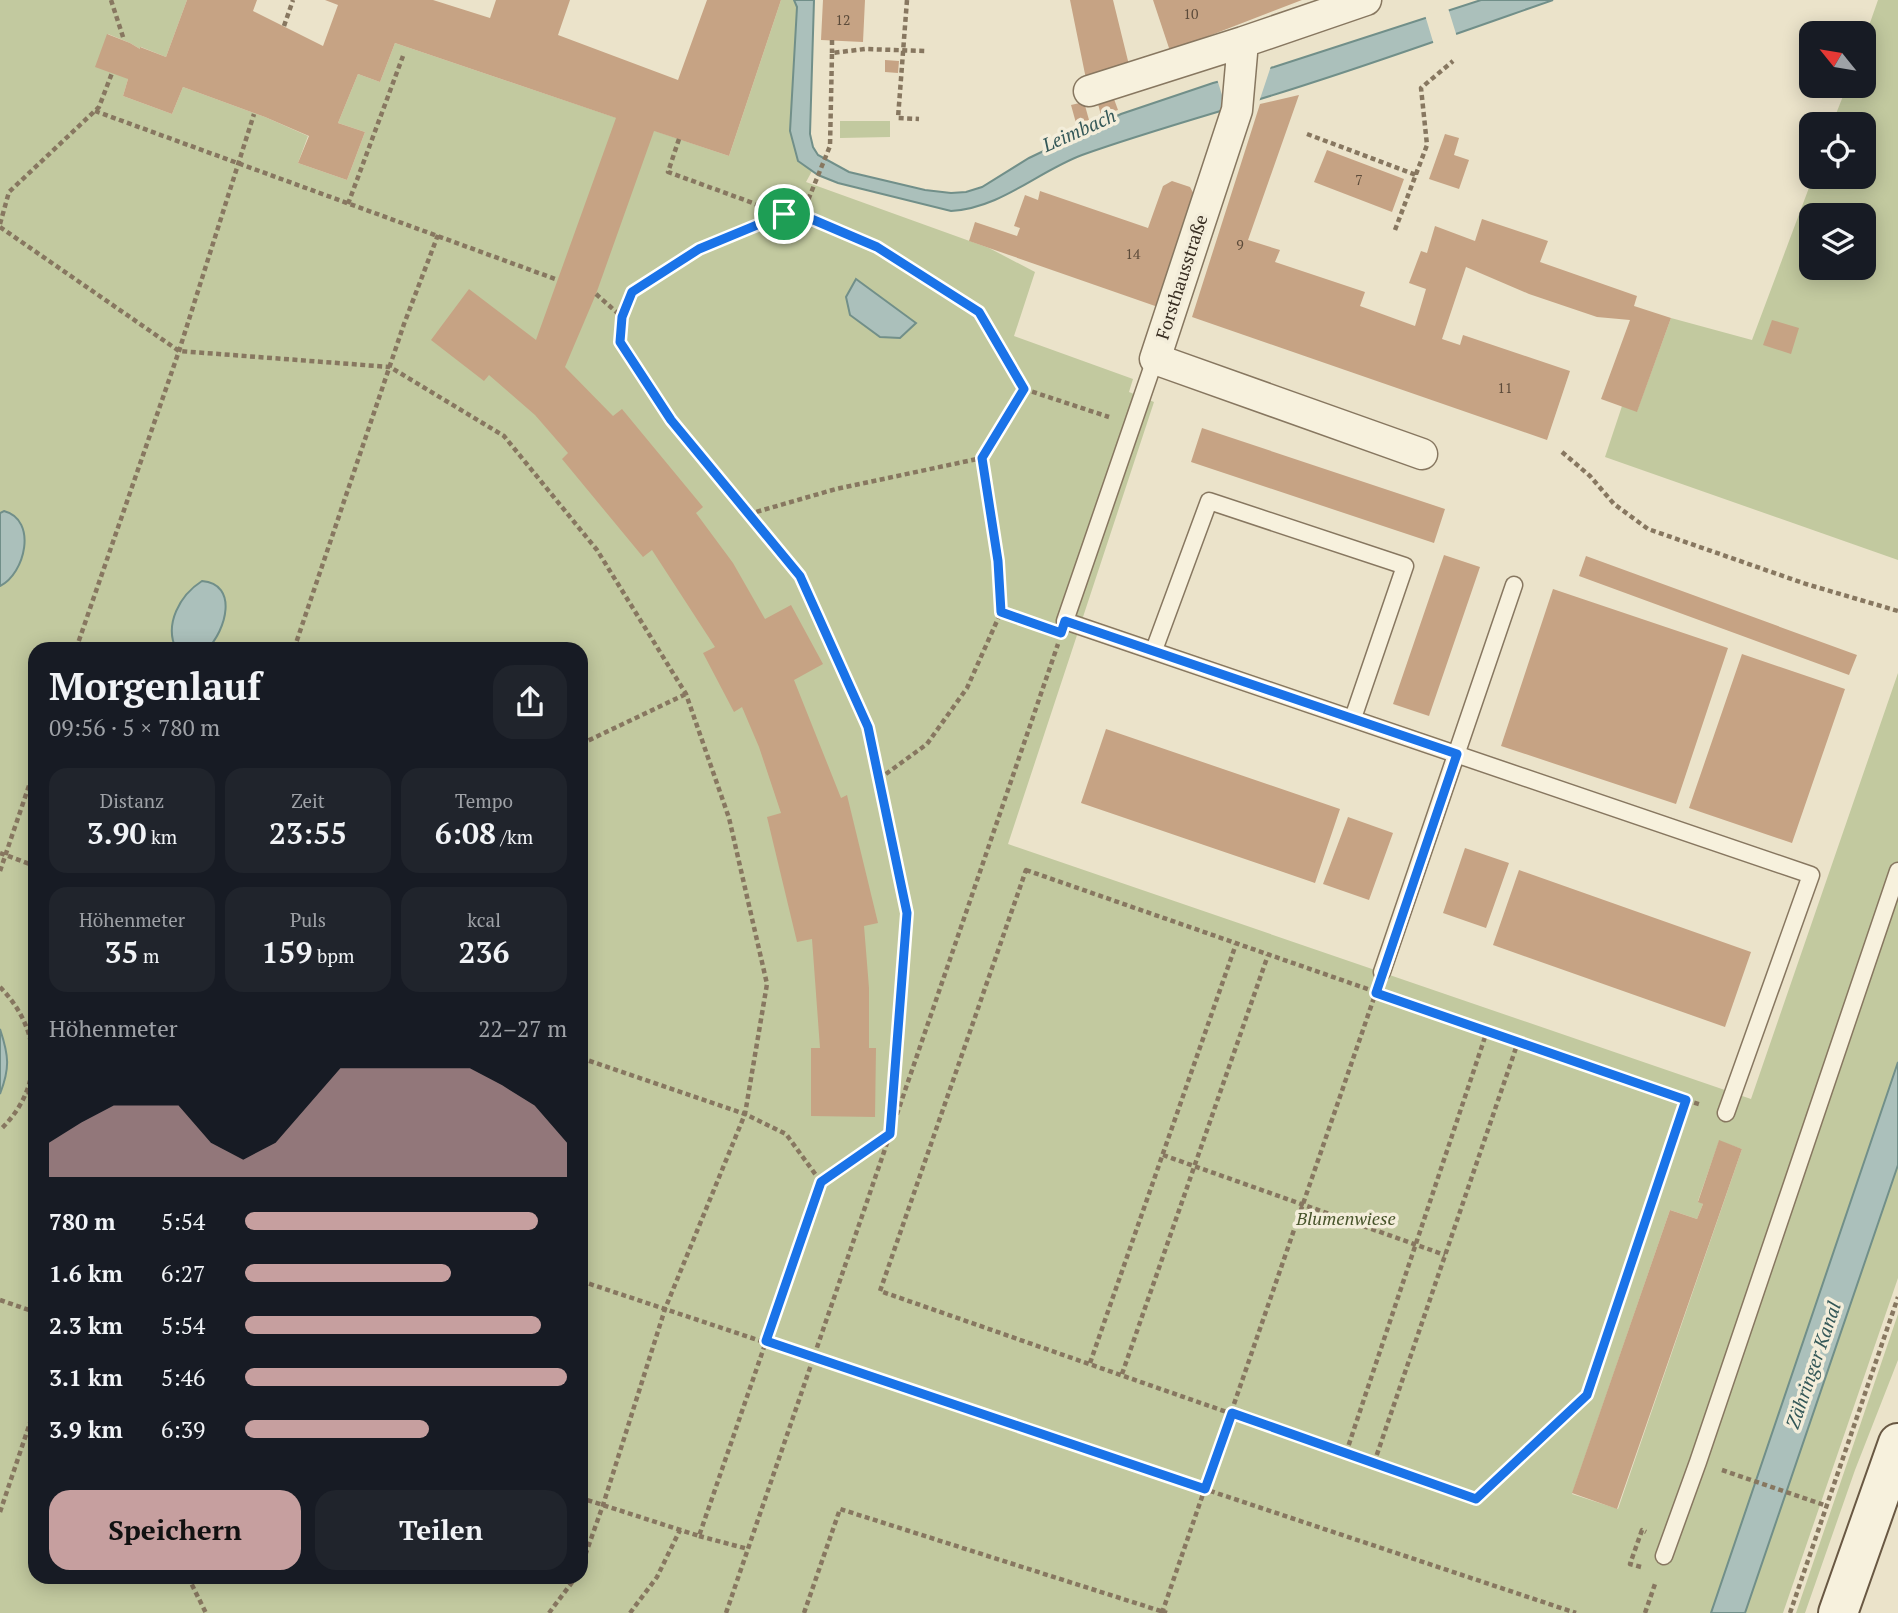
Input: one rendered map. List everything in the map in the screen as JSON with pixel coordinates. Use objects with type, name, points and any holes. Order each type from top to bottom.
[{"type":"main road","points":[[1838,1613],[1898,1443]]},
{"type":"street","points":[[1089,91],[1366,0]]},
{"type":"street","name":"Forsthausstraße","points":[[1243,42],[1237,110],[1155,359],[1422,454]]},
{"type":"lane","points":[[1155,359],[1063,627],[1154,650],[1811,875],[1726,1113]]},
{"type":"lane","points":[[1154,650],[1209,501],[1405,566],[1353,718]]},
{"type":"lane","points":[[1382,972],[1514,585]]},
{"type":"lane","points":[[1664,1556],[1898,871]]},
{"type":"path","points":[[111,0],[124,40]]},
{"type":"path","points":[[284,26],[293,0]]},
{"type":"path","points":[[907,0],[898,118],[919,119]]},
{"type":"path","points":[[802,215],[830,146],[832,40]]},
{"type":"path","points":[[832,53],[865,49],[925,51]]},
{"type":"path","points":[[348,204],[403,56]]},
{"type":"path","points":[[1395,230],[1427,145],[1421,88],[1453,61]]},
{"type":"path","points":[[112,73],[99,107],[9,192],[0,225],[179,351],[390,367],[504,436],[597,550],[686,694],[729,818],[767,985],[745,1114],[665,1308],[588,1548]]},
{"type":"path","points":[[95,111],[558,279]]},
{"type":"path","points":[[78,642],[179,351],[254,114]]},
{"type":"path","points":[[1307,134],[1416,175]]},
{"type":"path","points":[[679,139],[668,172],[784,214],[802,215],[877,247],[979,312],[1024,389],[1133,424]]},
{"type":"path","points":[[784,214],[699,249],[632,292],[622,317],[620,342],[671,420],[800,576],[868,727],[907,913],[890,1134]]},
{"type":"path","points":[[296,642],[390,367],[438,236]]},
{"type":"path","points":[[596,294],[622,317]]},
{"type":"path","points":[[879,779],[927,744],[967,688],[1001,612],[998,561],[982,458],[1024,389]]},
{"type":"path","points":[[1562,452],[1590,476],[1614,504],[1648,529],[1805,584],[1898,611]]},
{"type":"path","points":[[749,514],[836,489],[982,458]]},
{"type":"path","points":[[726,1613],[1063,627],[1001,612]]},
{"type":"path","points":[[588,741],[686,694]]},
{"type":"path","points":[[0,871],[3,854],[28,787]]},
{"type":"path","points":[[3,854],[28,863]]},
{"type":"path","points":[[1026,870],[1237,944],[1686,1100],[1587,1395],[1476,1499],[880,1291],[1026,870]]},
{"type":"path","points":[[1090,1363],[1237,944]]},
{"type":"path","points":[[1122,1374],[1268,955]]},
{"type":"path","points":[[804,1613],[839,1509],[1164,1613],[1382,972]]},
{"type":"path","points":[[0,987],[16,1004],[28,1029]]},
{"type":"path","points":[[1346,1453],[1487,1031]]},
{"type":"path","points":[[1374,1463],[1518,1042]]},
{"type":"path","points":[[588,1060],[745,1114],[786,1134],[821,1182]]},
{"type":"path","points":[[0,1130],[12,1118],[28,1087]]},
{"type":"path","points":[[699,1536],[821,1182],[890,1134]]},
{"type":"path","points":[[1163,1155],[1445,1255]]},
{"type":"path","points":[[588,1282],[1576,1613]]},
{"type":"path","points":[[1790,1613],[1898,1297]]},
{"type":"path","points":[[0,1300],[28,1310]]},
{"type":"path","points":[[0,1511],[28,1429]]},
{"type":"path","points":[[1752,1480],[1827,1506]]},
{"type":"path","points":[[588,1501],[748,1549]]},
{"type":"path","points":[[630,1613],[657,1577],[681,1530]]},
{"type":"path","points":[[1636,1546],[1630,1563],[1642,1567]]},
{"type":"path","points":[[1645,1613],[1664,1556]]},
{"type":"path","points":[[192,1584],[206,1613]]},
{"type":"path","points":[[549,1613],[571,1584]]},
{"type":"green space","name":"Blumenwiese","points":[[0,0],[187,0],[166,57],[141,47],[140,49],[108,34],[128,79],[123,96],[172,114],[183,87],[265,117],[308,136],[298,163],[347,180],[365,132],[338,123],[358,74],[380,82],[395,43],[729,156],[781,0],[794,0],[797,7],[798,160],[812,171],[806,182],[989,248],[1035,272],[1014,336],[1133,379],[1129,392],[1154,402],[1008,844],[1751,1099],[1898,673],[1898,1278],[1783,1613],[0,1613]],"holes":[[[1719,1141],[1742,1149],[1618,1509],[1572,1494],[1670,1210],[1697,1219],[1703,1204],[1698,1201]]]},
{"type":"green space","points":[[1878,0],[1898,0],[1898,560],[1605,457],[1622,406],[1637,411],[1671,318],[1752,340],[1799,214],[1799,280],[1876,280],[1876,203],[1803,203],[1809,189],[1876,189],[1876,112],[1837,112],[1842,98],[1876,98],[1876,21],[1871,21]]},
{"type":"green space","points":[[840,121],[890,121],[890,137],[840,138]]},
{"type":"green space","points":[[1898,1314],[1898,1360],[1855,1470],[1805,1613],[1796,1613]]},
{"type":"water","points":[[794,0],[814,0],[810,134],[818,155],[849,172],[925,190],[951,193],[982,187],[1029,158],[1121,114],[1213,83],[1274,67],[1481,0],[1553,0],[1341,73],[1082,155],[1003,196],[969,208],[951,211],[838,183],[818,175],[798,161],[790,131],[797,7]]},
{"type":"water","points":[[856,279],[916,323],[900,338],[880,337],[850,315],[846,297]]},
{"type":"water","points":[[4,511],[15,516],[21,525],[24,547],[16,570],[9,580],[0,586],[0,513]]},
{"type":"water","points":[[202,581],[214,584],[221,590],[226,609],[224,620],[213,642],[174,642],[172,630],[176,611],[194,587]]},
{"type":"water","points":[[0,1029],[7,1062],[0,1094]]},
{"type":"water","name":"Zähringer Kanal","points":[[1898,1062],[1898,1165],[1745,1613],[1711,1613]]},
{"type":"pier","points":[[1448,8],[1457,37],[1434,45],[1425,15]]},
{"type":"pier","points":[[1272,63],[1259,102],[1227,111],[1217,79]]},
{"type":"building","points":[[187,0],[257,0],[253,11],[323,46],[338,5],[325,0],[433,0],[490,18],[496,0],[570,0],[558,35],[678,80],[707,0],[781,0],[729,156],[654,131],[596,294],[565,367],[613,416],[622,409],[703,507],[696,513],[733,563],[765,619],[791,605],[823,664],[794,680],[841,798],[847,795],[878,923],[864,926],[869,988],[869,1048],[876,1048],[875,1117],[811,1116],[811,1048],[820,1048],[812,939],[797,942],[767,817],[781,813],[759,747],[742,707],[734,712],[703,653],[715,647],[652,550],[643,557],[562,459],[568,453],[535,415],[489,375],[484,381],[431,340],[469,289],[536,340],[616,118],[395,43],[380,82],[358,74],[338,123],[365,132],[347,180],[298,163],[309,136],[183,87],[172,114],[123,96],[128,79],[95,67],[107,34],[166,57]]},
{"type":"building","points":[[823,0],[865,0],[863,42],[821,40]]},
{"type":"building","points":[[1070,0],[1113,0],[1129,65],[1086,79]]},
{"type":"building","points":[[1153,0],[1302,0],[1170,51]]},
{"type":"building","points":[[885,60],[899,61],[898,73],[885,72]]},
{"type":"building","points":[[1299,95],[1248,240],[1280,250],[1275,262],[1365,292],[1360,306],[1415,326],[1426,289],[1409,283],[1421,251],[1427,253],[1435,226],[1475,241],[1482,219],[1548,241],[1540,262],[1637,296],[1634,306],[1671,318],[1637,412],[1601,399],[1630,320],[1597,317],[1529,294],[1466,267],[1442,339],[1460,345],[1463,335],[1570,371],[1547,440],[1192,317],[1260,104]]},
{"type":"building","points":[[1114,99],[1118,110],[1101,115],[1098,104]]},
{"type":"building","points":[[1084,102],[1089,120],[1076,123],[1071,105]]},
{"type":"building","points":[[1445,134],[1459,138],[1454,155],[1469,160],[1459,189],[1429,179]]},
{"type":"building","points":[[1327,150],[1404,179],[1392,212],[1314,182]]},
{"type":"building","points":[[1172,181],[1190,187],[1196,198],[1158,307],[969,241],[975,222],[1017,236],[1020,228],[1014,226],[1025,195],[1038,200],[1040,191],[1148,228],[1163,186]]},
{"type":"building","points":[[1772,320],[1799,328],[1791,354],[1763,345]]},
{"type":"building","points":[[1202,428],[1445,509],[1434,543],[1191,462]]},
{"type":"building","points":[[1444,555],[1480,567],[1429,716],[1393,704]]},
{"type":"building","points":[[1586,556],[1857,655],[1849,675],[1579,576]]},
{"type":"building","points":[[1553,589],[1728,648],[1676,804],[1501,746]]},
{"type":"building","points":[[1742,654],[1845,689],[1792,843],[1689,808]]},
{"type":"building","points":[[1106,729],[1340,809],[1315,883],[1081,803]]},
{"type":"building","points":[[1348,817],[1393,833],[1369,900],[1323,884]]},
{"type":"building","points":[[1465,848],[1509,863],[1486,928],[1443,913]]},
{"type":"building","points":[[1519,870],[1751,952],[1725,1027],[1493,945]]},
{"type":"building","points":[[1719,1140],[1742,1149],[1617,1509],[1572,1493],[1670,1210],[1697,1219],[1703,1204],[1698,1202]]},
{"type":"route","points":[[784,214],[802,215],[877,247],[979,312],[1024,389],[982,458],[998,561],[1001,612],[1061,633],[1065,621],[1457,754],[1376,993],[1686,1100],[1587,1395],[1476,1499],[1232,1413],[1205,1489],[766,1341],[821,1182],[890,1134],[907,913],[868,727],[800,576],[671,420],[620,342],[622,317],[632,292],[699,249],[784,214]]},
{"type":"water label","name":"Leimbach","points":[[1079,130]]}]
